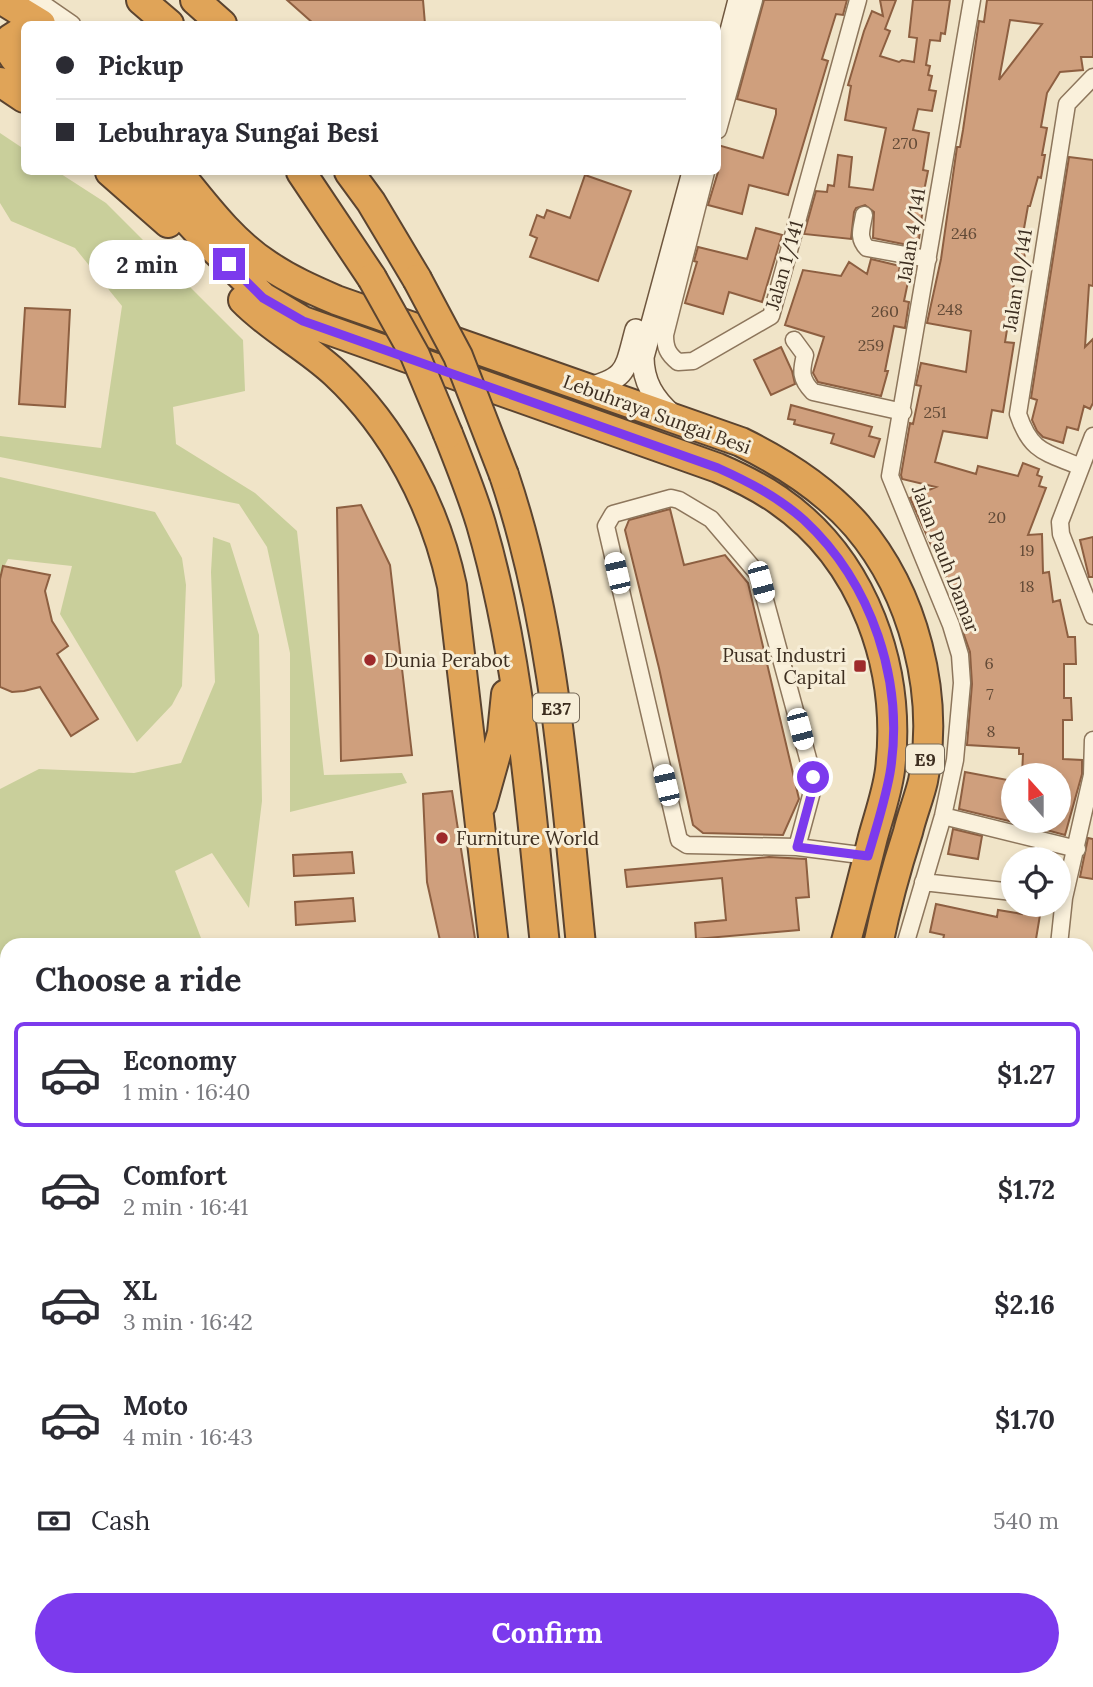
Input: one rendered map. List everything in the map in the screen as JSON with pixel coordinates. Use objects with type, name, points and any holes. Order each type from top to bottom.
[{"type":"highway","points":[[2,0],[36,21]]},
{"type":"highway","points":[[141,0],[166,21]]},
{"type":"highway","points":[[195,0],[219,21]]},
{"type":"highway","points":[[21,32],[10,39],[9,50],[21,66]]},
{"type":"highway","points":[[0,57],[21,68]]},
{"type":"highway","points":[[0,82],[21,96]]},
{"type":"highway","points":[[114,175],[148,203],[257,314],[335,374],[378,423],[413,477],[437,530],[452,586],[493,938]]},
{"type":"highway","name":"Lebuhraya Sungai Besi","points":[[147,175],[263,298],[303,321],[718,468],[754,484],[780,501],[831,549],[853,580],[882,649],[894,713],[890,773],[847,938]]},
{"type":"highway","name":"Lebuhraya Sungai Besi","points":[[182,175],[242,244],[267,265],[300,284],[336,300],[741,442],[794,470],[856,526],[883,562],[900,596],[915,635],[926,695],[927,740],[923,780],[886,905],[879,938]]},
{"type":"highway","name":"E37","points":[[303,175],[372,278],[415,355],[481,523],[520,709],[544,938]]},
{"type":"highway","name":"E37","points":[[350,175],[371,202],[417,279],[458,356],[522,528],[537,588],[561,742],[580,938]]},
{"type":"highway","points":[[479,817],[502,733],[510,652]]},
{"type":"street","points":[[37,0],[68,21]]},
{"type":"street","points":[[719,21],[724,0]]},
{"type":"street","points":[[721,69],[739,0]]},
{"type":"street","points":[[721,119],[754,0]]},
{"type":"street","name":"Jalan 1/141","points":[[705,175],[665,335],[669,355],[678,362],[693,361],[771,316],[858,0]]},
{"type":"street","name":"Jalan 4/141","points":[[890,476],[972,0]]},
{"type":"street","name":"Jalan 10/141","points":[[1081,467],[1034,447],[1024,432],[1018,414],[1067,104],[1093,77]]},
{"type":"street","points":[[586,389],[615,379],[622,374],[628,360],[677,175]]},
{"type":"street","points":[[678,421],[655,397],[646,383],[643,357],[692,175]]},
{"type":"street","points":[[863,215],[860,236],[867,248],[928,259]]},
{"type":"street","points":[[794,340],[804,355],[800,372],[803,383],[813,392],[903,412]]},
{"type":"street","points":[[1093,436],[1060,522],[1061,534],[1093,616]]},
{"type":"street","name":"Jalan Pauh Damar","points":[[890,476],[951,625],[960,655],[962,683],[955,760],[943,816],[907,938]]},
{"type":"street","points":[[797,847],[813,788],[813,777],[758,574],[718,526],[679,500],[671,498],[613,514],[606,526],[678,840],[687,845],[797,847],[868,856]]},
{"type":"street","points":[[1071,869],[1092,775],[1093,740]]},
{"type":"street","points":[[943,816],[1077,849]]},
{"type":"street","points":[[923,882],[1001,891]]},
{"type":"street","points":[[1059,938],[1061,917]]},
{"type":"green space","points":[[0,133],[21,147],[21,175],[63,175],[106,203],[243,340],[245,391],[173,407],[176,444],[255,493],[297,531],[324,775],[402,773],[407,783],[290,812],[290,653],[267,547],[239,504],[0,457],[0,436],[101,448],[122,306],[75,248],[11,221],[0,203]]},
{"type":"green space","points":[[0,477],[155,512],[182,558],[186,585],[182,686],[172,705],[137,742],[60,614],[72,566],[8,559],[0,575]]},
{"type":"green space","points":[[213,537],[230,543],[259,635],[262,801],[249,908],[212,853],[175,871],[201,938],[0,938],[0,789],[39,769],[134,773],[181,763],[215,682],[211,572]]},
{"type":"building","points":[[287,0],[423,0],[425,21],[311,21]]},
{"type":"building","points":[[764,0],[847,0],[843,15],[836,14],[822,59],[828,61],[788,195],[749,185],[742,214],[708,205],[717,175],[721,175],[721,146],[763,158],[776,109],[737,99]]},
{"type":"building","points":[[880,0],[896,0],[885,29],[890,31],[880,56],[899,62],[914,62],[917,38],[909,37],[913,0],[950,0],[945,34],[941,33],[940,41],[930,40],[926,65],[930,66],[928,75],[932,76],[929,90],[936,91],[932,111],[918,109],[913,130],[929,133],[923,170],[928,171],[921,206],[918,247],[873,238],[874,212],[865,205],[856,208],[854,212],[851,239],[804,234],[816,191],[827,192],[828,185],[834,186],[838,155],[852,157],[849,187],[873,190],[886,128],[845,120],[851,86],[848,85],[864,31],[872,11],[883,16]]},
{"type":"building","points":[[987,0],[1093,0],[1093,57],[1081,57],[1083,70],[1060,72],[1047,93],[1041,127],[1047,128],[1042,155],[1045,155],[1041,178],[1038,177],[1028,206],[1023,234],[1026,234],[1024,265],[1018,265],[1012,293],[1019,294],[1017,307],[1011,305],[1005,342],[1014,343],[1003,412],[992,410],[987,438],[943,431],[935,462],[976,474],[978,466],[1018,476],[1023,463],[1039,469],[1037,475],[1042,477],[1039,486],[1046,488],[1028,535],[1042,534],[1043,573],[1049,572],[1053,602],[1060,600],[1068,637],[1075,637],[1076,664],[1064,664],[1064,698],[1071,698],[1072,720],[1063,720],[1063,759],[1082,760],[1082,774],[1071,813],[1071,763],[1023,763],[1023,754],[1019,754],[1019,748],[967,745],[972,684],[970,652],[952,601],[955,600],[937,553],[935,554],[910,498],[936,487],[902,479],[901,475],[910,423],[913,424],[921,386],[916,385],[921,363],[966,372],[971,331],[927,323],[941,259],[979,21],[984,22]],"holes":[[[1010,20],[1042,24],[999,80]]]},
{"type":"building","points":[[1069,157],[1093,160],[1093,286],[1089,285],[1085,347],[1093,339],[1093,403],[1090,409],[1084,406],[1078,430],[1067,427],[1063,443],[1043,437],[1037,431],[1032,420],[1037,400],[1031,398]]},
{"type":"building","points":[[585,175],[631,191],[598,281],[530,257],[537,238],[530,235],[537,215],[544,218],[547,210],[570,218]]},
{"type":"building","points":[[756,228],[782,235],[762,302],[729,292],[723,314],[685,303],[697,262],[694,261],[698,247],[747,259]]},
{"type":"building","points":[[871,259],[900,266],[898,275],[909,277],[904,301],[909,302],[905,328],[894,326],[885,371],[888,371],[881,396],[818,382],[813,373],[824,337],[785,325],[803,270],[841,276],[849,262],[867,274]]},
{"type":"building","points":[[25,308],[70,310],[65,407],[19,404]]},
{"type":"building","points":[[781,347],[795,384],[771,395],[754,360]]},
{"type":"building","points":[[791,405],[872,427],[869,436],[880,439],[874,457],[831,443],[834,434],[794,424],[795,420],[788,419]]},
{"type":"building","name":"Dunia Perabot","points":[[361,505],[390,565],[412,755],[341,761],[337,508]]},
{"type":"building","points":[[670,509],[684,565],[725,555],[748,583],[799,799],[783,835],[703,833],[693,825],[659,668],[625,530],[629,520]]},
{"type":"building","points":[[1093,537],[1093,577],[1089,577],[1080,540]]},
{"type":"building","points":[[3,566],[50,575],[45,591],[52,621],[68,646],[57,654],[98,719],[71,736],[40,687],[12,692],[0,687],[0,579]]},
{"type":"building","points":[[965,772],[1001,779],[1001,819],[959,809]]},
{"type":"building","name":"Furniture World","points":[[452,791],[475,938],[439,938],[427,882],[423,794]]},
{"type":"building","points":[[953,829],[982,836],[978,859],[948,854]]},
{"type":"building","points":[[1088,838],[1093,839],[1093,879],[1080,877]]},
{"type":"building","points":[[352,852],[354,873],[294,876],[293,855]]},
{"type":"building","points":[[769,857],[806,859],[809,897],[796,898],[799,930],[696,938],[695,923],[726,920],[722,878],[627,887],[625,870]]},
{"type":"building","points":[[353,898],[355,921],[296,925],[295,902]]},
{"type":"building","points":[[936,904],[997,917],[998,910],[1001,910],[1001,917],[1040,917],[1036,938],[943,938],[944,935],[930,932]]},
{"type":"place","name":"Dunia Perabot","points":[[370,660]]},
{"type":"place","name":"Pusat Industri Capital","points":[[860,666]]},
{"type":"place","name":"Furniture World","points":[[442,838]]},
{"type":"route","points":[[229,264],[263,298],[303,321],[718,468],[754,484],[804,521],[831,549],[853,580],[882,649],[890,681],[894,713],[890,773],[868,856],[797,847],[813,788],[813,777]]}]
